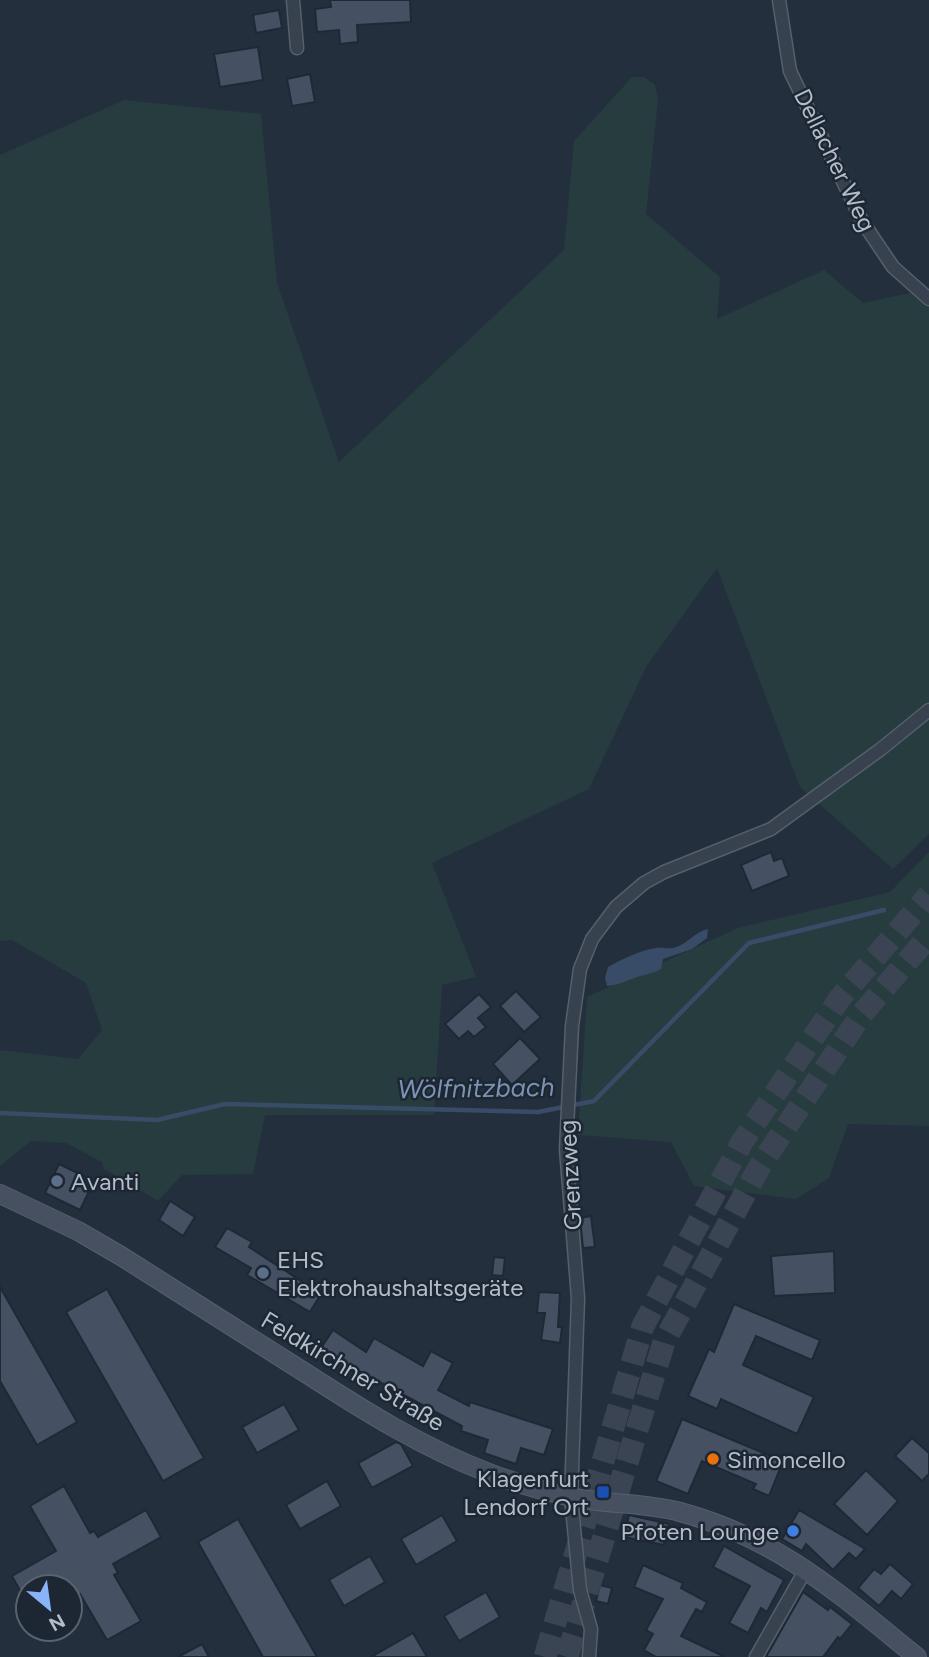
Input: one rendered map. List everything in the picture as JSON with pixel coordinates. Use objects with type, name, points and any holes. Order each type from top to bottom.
[{"type":"street","points":[[293,0],[297,48]]},
{"type":"street","name":"Dellacher Weg","points":[[779,0],[790,71],[862,221],[892,267],[929,299]]},
{"type":"street","name":"Grenzweg","points":[[589,1657],[591,1629],[580,1590],[572,1497],[578,1298],[566,1149],[572,1026],[580,969],[592,939],[616,908],[644,883],[664,872],[771,829],[881,749],[929,710]]},
{"type":"street","name":"Feldkirchner Straße","points":[[0,1194],[78,1231],[121,1256],[388,1424],[490,1474],[572,1497],[680,1512],[720,1524],[757,1540],[806,1569],[917,1657]]},
{"type":"street","points":[[756,1657],[806,1569]]},
{"type":"green space","points":[[632,77],[644,77],[655,85],[658,100],[646,214],[720,277],[717,319],[824,270],[863,303],[914,292],[929,303],[929,834],[893,869],[800,787],[717,568],[646,667],[589,789],[432,863],[476,977],[442,985],[434,1115],[265,1115],[253,1174],[182,1175],[158,1201],[104,1169],[102,1162],[66,1143],[31,1141],[0,1166],[0,1050],[78,1059],[102,1030],[86,983],[12,940],[0,941],[0,155],[124,100],[261,114],[277,283],[339,462],[564,250],[574,141]]},
{"type":"green space","points":[[929,852],[929,1126],[848,1124],[829,1178],[796,1199],[694,1186],[671,1142],[578,1135],[587,997],[738,928],[890,892]]},
{"type":"water","points":[[708,929],[707,938],[692,949],[663,959],[661,969],[607,986],[605,978],[608,967],[643,951],[678,946]]},
{"type":"building","points":[[330,0],[410,0],[411,22],[357,25],[358,42],[340,44],[339,30],[317,32],[315,9],[331,7]]},
{"type":"building","points":[[279,10],[282,28],[256,33],[253,15]]},
{"type":"building","points":[[258,47],[263,80],[220,87],[214,54]]},
{"type":"building","points":[[310,74],[315,102],[292,106],[287,79]]},
{"type":"building","points":[[771,852],[774,861],[782,858],[789,876],[752,891],[741,865]]},
{"type":"building","points":[[516,991],[541,1017],[524,1032],[500,1006]]},
{"type":"building","points":[[479,994],[491,1007],[478,1018],[486,1027],[474,1037],[468,1031],[459,1039],[445,1024]]},
{"type":"building","points":[[520,1038],[540,1059],[512,1085],[493,1064]]},
{"type":"building","points":[[59,1164],[94,1181],[80,1210],[45,1193]]},
{"type":"building","points":[[170,1201],[195,1217],[183,1236],[159,1220]]},
{"type":"building","points":[[591,1216],[595,1247],[583,1248],[580,1218]]},
{"type":"building","points":[[227,1228],[252,1242],[249,1247],[321,1294],[310,1312],[247,1275],[251,1268],[215,1247]]},
{"type":"building","points":[[834,1251],[835,1293],[774,1296],[771,1256]]},
{"type":"building","points":[[494,1257],[505,1258],[503,1276],[492,1275]]},
{"type":"building","points":[[0,1287],[77,1422],[37,1445],[0,1381]]},
{"type":"building","points":[[107,1289],[204,1458],[163,1481],[66,1312]]},
{"type":"building","points":[[539,1292],[560,1293],[560,1343],[541,1340],[545,1313],[537,1313]]},
{"type":"building","points":[[734,1304],[820,1340],[812,1360],[756,1336],[743,1365],[814,1397],[797,1434],[721,1399],[717,1409],[688,1396],[709,1349],[714,1352]]},
{"type":"building","points":[[333,1330],[366,1352],[374,1338],[423,1366],[431,1351],[453,1363],[438,1390],[469,1406],[470,1402],[553,1429],[544,1455],[521,1448],[516,1464],[484,1453],[488,1440],[461,1431],[462,1426],[321,1348]]},
{"type":"building","points":[[284,1404],[299,1430],[257,1453],[242,1427]]},
{"type":"building","points":[[682,1419],[783,1461],[769,1496],[753,1489],[756,1484],[702,1461],[688,1494],[656,1481]]},
{"type":"building","points":[[912,1438],[929,1453],[929,1474],[922,1481],[895,1456]]},
{"type":"building","points":[[396,1442],[401,1444],[413,1466],[372,1488],[358,1463]]},
{"type":"building","points":[[866,1470],[898,1501],[867,1535],[834,1504]]},
{"type":"building","points":[[327,1481],[341,1506],[300,1529],[286,1505]]},
{"type":"building","points":[[64,1486],[90,1533],[94,1531],[98,1537],[146,1510],[161,1537],[113,1564],[118,1573],[114,1575],[141,1621],[107,1640],[84,1601],[84,1573],[17,1573],[56,1551],[30,1506]]},
{"type":"building","points":[[799,1510],[865,1549],[856,1559],[849,1553],[833,1570],[806,1544],[802,1551],[782,1539]]},
{"type":"building","points":[[442,1515],[457,1541],[416,1565],[401,1539]]},
{"type":"building","points":[[629,1515],[669,1524],[664,1545],[624,1537]]},
{"type":"building","points":[[238,1519],[317,1657],[263,1657],[198,1542]]},
{"type":"building","points":[[724,1546],[784,1580],[767,1612],[761,1608],[748,1633],[729,1623],[750,1586],[713,1567]]},
{"type":"building","points":[[370,1556],[385,1582],[344,1606],[329,1580]]},
{"type":"building","points":[[890,1564],[913,1584],[901,1599],[892,1591],[879,1606],[858,1588],[874,1569],[881,1574]]},
{"type":"building","points":[[643,1565],[683,1583],[681,1588],[707,1602],[702,1612],[696,1609],[681,1636],[725,1657],[656,1657],[644,1650],[653,1634],[646,1630],[663,1599],[634,1587]]},
{"type":"building","points":[[600,1585],[612,1588],[608,1604],[596,1601]]},
{"type":"building","points":[[486,1592],[500,1617],[459,1641],[444,1616]]},
{"type":"building","points":[[803,1592],[828,1610],[830,1607],[852,1624],[823,1657],[766,1657]]},
{"type":"building","points":[[413,1633],[427,1657],[371,1657]]},
{"type":"building","points":[[202,1644],[209,1657],[178,1657]]},
{"type":"waterway","name":"Wölfnitzbach","points":[[0,1113],[157,1120],[225,1104],[538,1112],[594,1101],[749,943],[884,910]]},
{"type":"tunnel","points":[[545,1657],[643,1326],[742,1142],[840,998],[929,895]]},
{"type":"tunnel","points":[[567,1657],[664,1342],[760,1166],[861,1015],[929,936]]},
{"type":"place","name":"Avanti","points":[[57,1181]]},
{"type":"place","name":"EHS Elektrohaushaltsgeräte","points":[[263,1273]]},
{"type":"place","name":"Simoncello","points":[[713,1459]]},
{"type":"place","name":"Klagenfurt Lendorf Ort","points":[[603,1492]]},
{"type":"place","name":"Pfoten Lounge","points":[[793,1531]]}]
